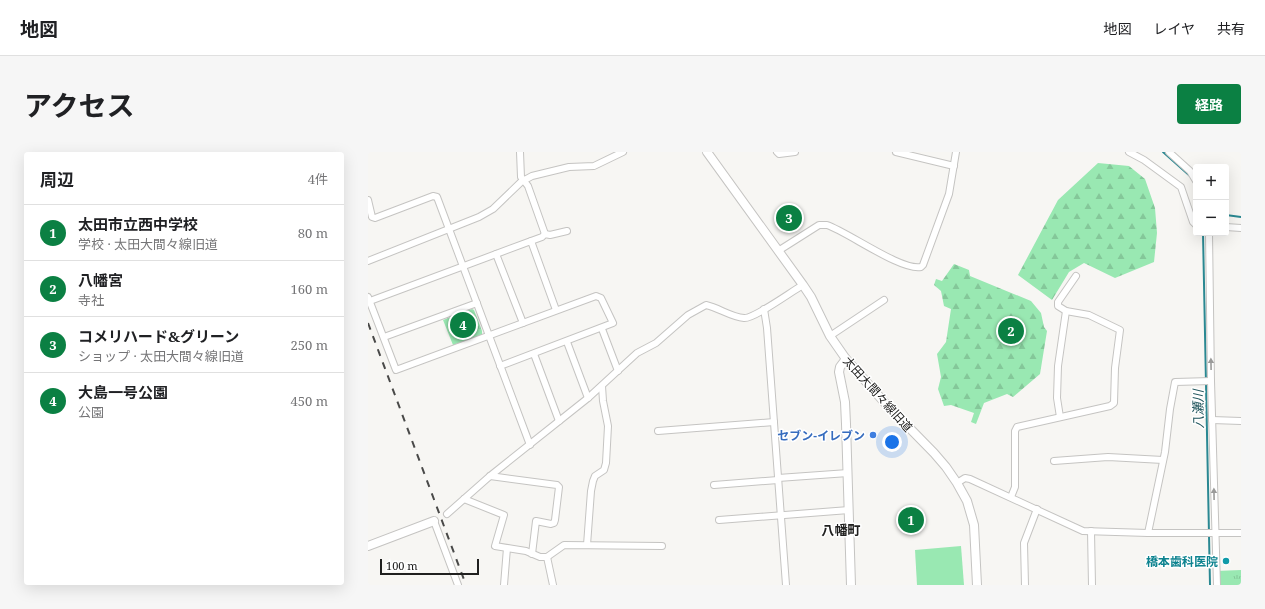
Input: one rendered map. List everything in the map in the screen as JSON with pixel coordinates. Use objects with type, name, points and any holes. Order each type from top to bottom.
[{"type":"street","points":[[520,152],[520,173],[528,186],[545,234]]},
{"type":"street","points":[[368,261],[487,213],[524,181],[540,174],[569,168],[594,166],[623,152]]},
{"type":"street","name":"太田大間々線旧道","points":[[707,152],[803,285],[811,297],[830,336],[846,359],[885,403],[934,452],[956,483],[967,501],[974,525],[977,585]]},
{"type":"street","points":[[777,152],[779,154],[795,152]]},
{"type":"street","points":[[896,152],[954,166]]},
{"type":"street","points":[[778,251],[819,225],[827,225],[894,260],[914,267],[921,267],[932,243],[949,194],[956,152]]},
{"type":"street","points":[[1129,152],[1144,160],[1182,187],[1193,220]]},
{"type":"street","points":[[1169,152],[1190,171],[1193,176]]},
{"type":"street","points":[[368,200],[372,217],[374,218],[436,196],[450,229],[530,445]]},
{"type":"street","points":[[1229,227],[1241,228]]},
{"type":"street","points":[[500,366],[602,329],[613,323],[600,297],[596,296],[556,310],[396,370],[369,299],[531,242],[545,234],[567,231]]},
{"type":"street","points":[[1209,236],[1207,381],[1212,420],[1217,585]]},
{"type":"street","points":[[531,242],[556,310]]},
{"type":"street","points":[[496,254],[523,323]]},
{"type":"street","points":[[1011,498],[1015,487],[1016,426],[1110,406],[1114,403],[1115,368],[1120,330],[1089,315],[1066,311],[1058,306],[1058,302],[1076,276]]},
{"type":"street","points":[[447,514],[490,476],[588,398],[637,353],[656,343],[688,315],[706,305],[745,318],[764,309],[803,285]]},
{"type":"street","points":[[830,336],[884,300]]},
{"type":"street","points":[[384,338],[477,303]]},
{"type":"street","points":[[764,309],[768,328],[786,585]]},
{"type":"street","points":[[1060,417],[1057,398],[1058,366],[1066,311]]},
{"type":"street","points":[[602,329],[618,371]]},
{"type":"street","points":[[567,342],[588,398]]},
{"type":"street","points":[[534,354],[559,421]]},
{"type":"street","points":[[846,359],[840,367],[840,372],[845,402],[851,585]]},
{"type":"street","points":[[1148,533],[1165,452],[1174,382],[1207,381]]},
{"type":"street","points":[[587,545],[593,481],[595,476],[604,470],[606,463],[608,426],[603,401],[602,386]]},
{"type":"street","points":[[1212,420],[1241,421]]},
{"type":"street","points":[[658,431],[774,422]]},
{"type":"street","points":[[1054,461],[1121,457],[1163,460]]},
{"type":"street","points":[[714,485],[848,473]]},
{"type":"street","points":[[490,476],[557,485],[559,487],[554,523],[550,524],[536,521],[532,554]]},
{"type":"street","points":[[956,483],[965,478],[970,479],[1083,531],[1241,533]]},
{"type":"street","points":[[464,499],[504,515],[495,546],[547,558]]},
{"type":"street","points":[[1025,585],[1024,543],[1037,509]]},
{"type":"street","points":[[719,520],[849,510]]},
{"type":"street","points":[[368,546],[434,521],[458,585]]},
{"type":"street","points":[[1091,531],[1092,585]]},
{"type":"street","points":[[547,558],[564,545],[662,546]]},
{"type":"street","points":[[504,585],[508,548]]},
{"type":"street","points":[[547,558],[553,585]]},
{"type":"green space","points":[[1098,163],[1129,166],[1145,179],[1155,208],[1157,233],[1154,262],[1115,278],[1084,263],[1069,272],[1052,300],[1018,275],[1058,200]]},
{"type":"green space","points":[[954,264],[969,270],[970,276],[1031,301],[1041,313],[1044,327],[1047,331],[1040,374],[1013,397],[1007,394],[984,403],[976,424],[971,422],[974,413],[951,405],[944,406],[938,389],[941,377],[937,354],[946,342],[951,309],[944,306],[941,291],[934,285],[936,279],[942,281]]},
{"type":"green space","points":[[472,309],[474,310],[482,331],[482,335],[453,345],[443,320]]},
{"type":"green space","points":[[961,546],[964,585],[917,585],[915,550]]},
{"type":"green space","points":[[1241,570],[1241,585],[1217,585],[1216,571]]},
{"type":"waterway","name":"八瀬川","points":[[1163,152],[1190,176]]},
{"type":"waterway","points":[[1229,215],[1241,217]]},
{"type":"waterway","name":"八瀬川","points":[[1203,236],[1210,585]]},
{"type":"railway","points":[[368,323],[466,585]]},
{"type":"place","name":"コメリハード&グリーン","points":[[789,218]]},
{"type":"place","name":"大島一号公園","points":[[463,325]]},
{"type":"place","name":"八幡宮","points":[[1011,331]]},
{"type":"place","name":"セブン-イレブン","points":[[873,435]]},
{"type":"place","name":"太田市立西中学校","points":[[911,520]]},
{"type":"place","name":"橋本歯科医院","points":[[1226,561]]},
{"type":"district","name":"八幡町","points":[[841,530]]}]
